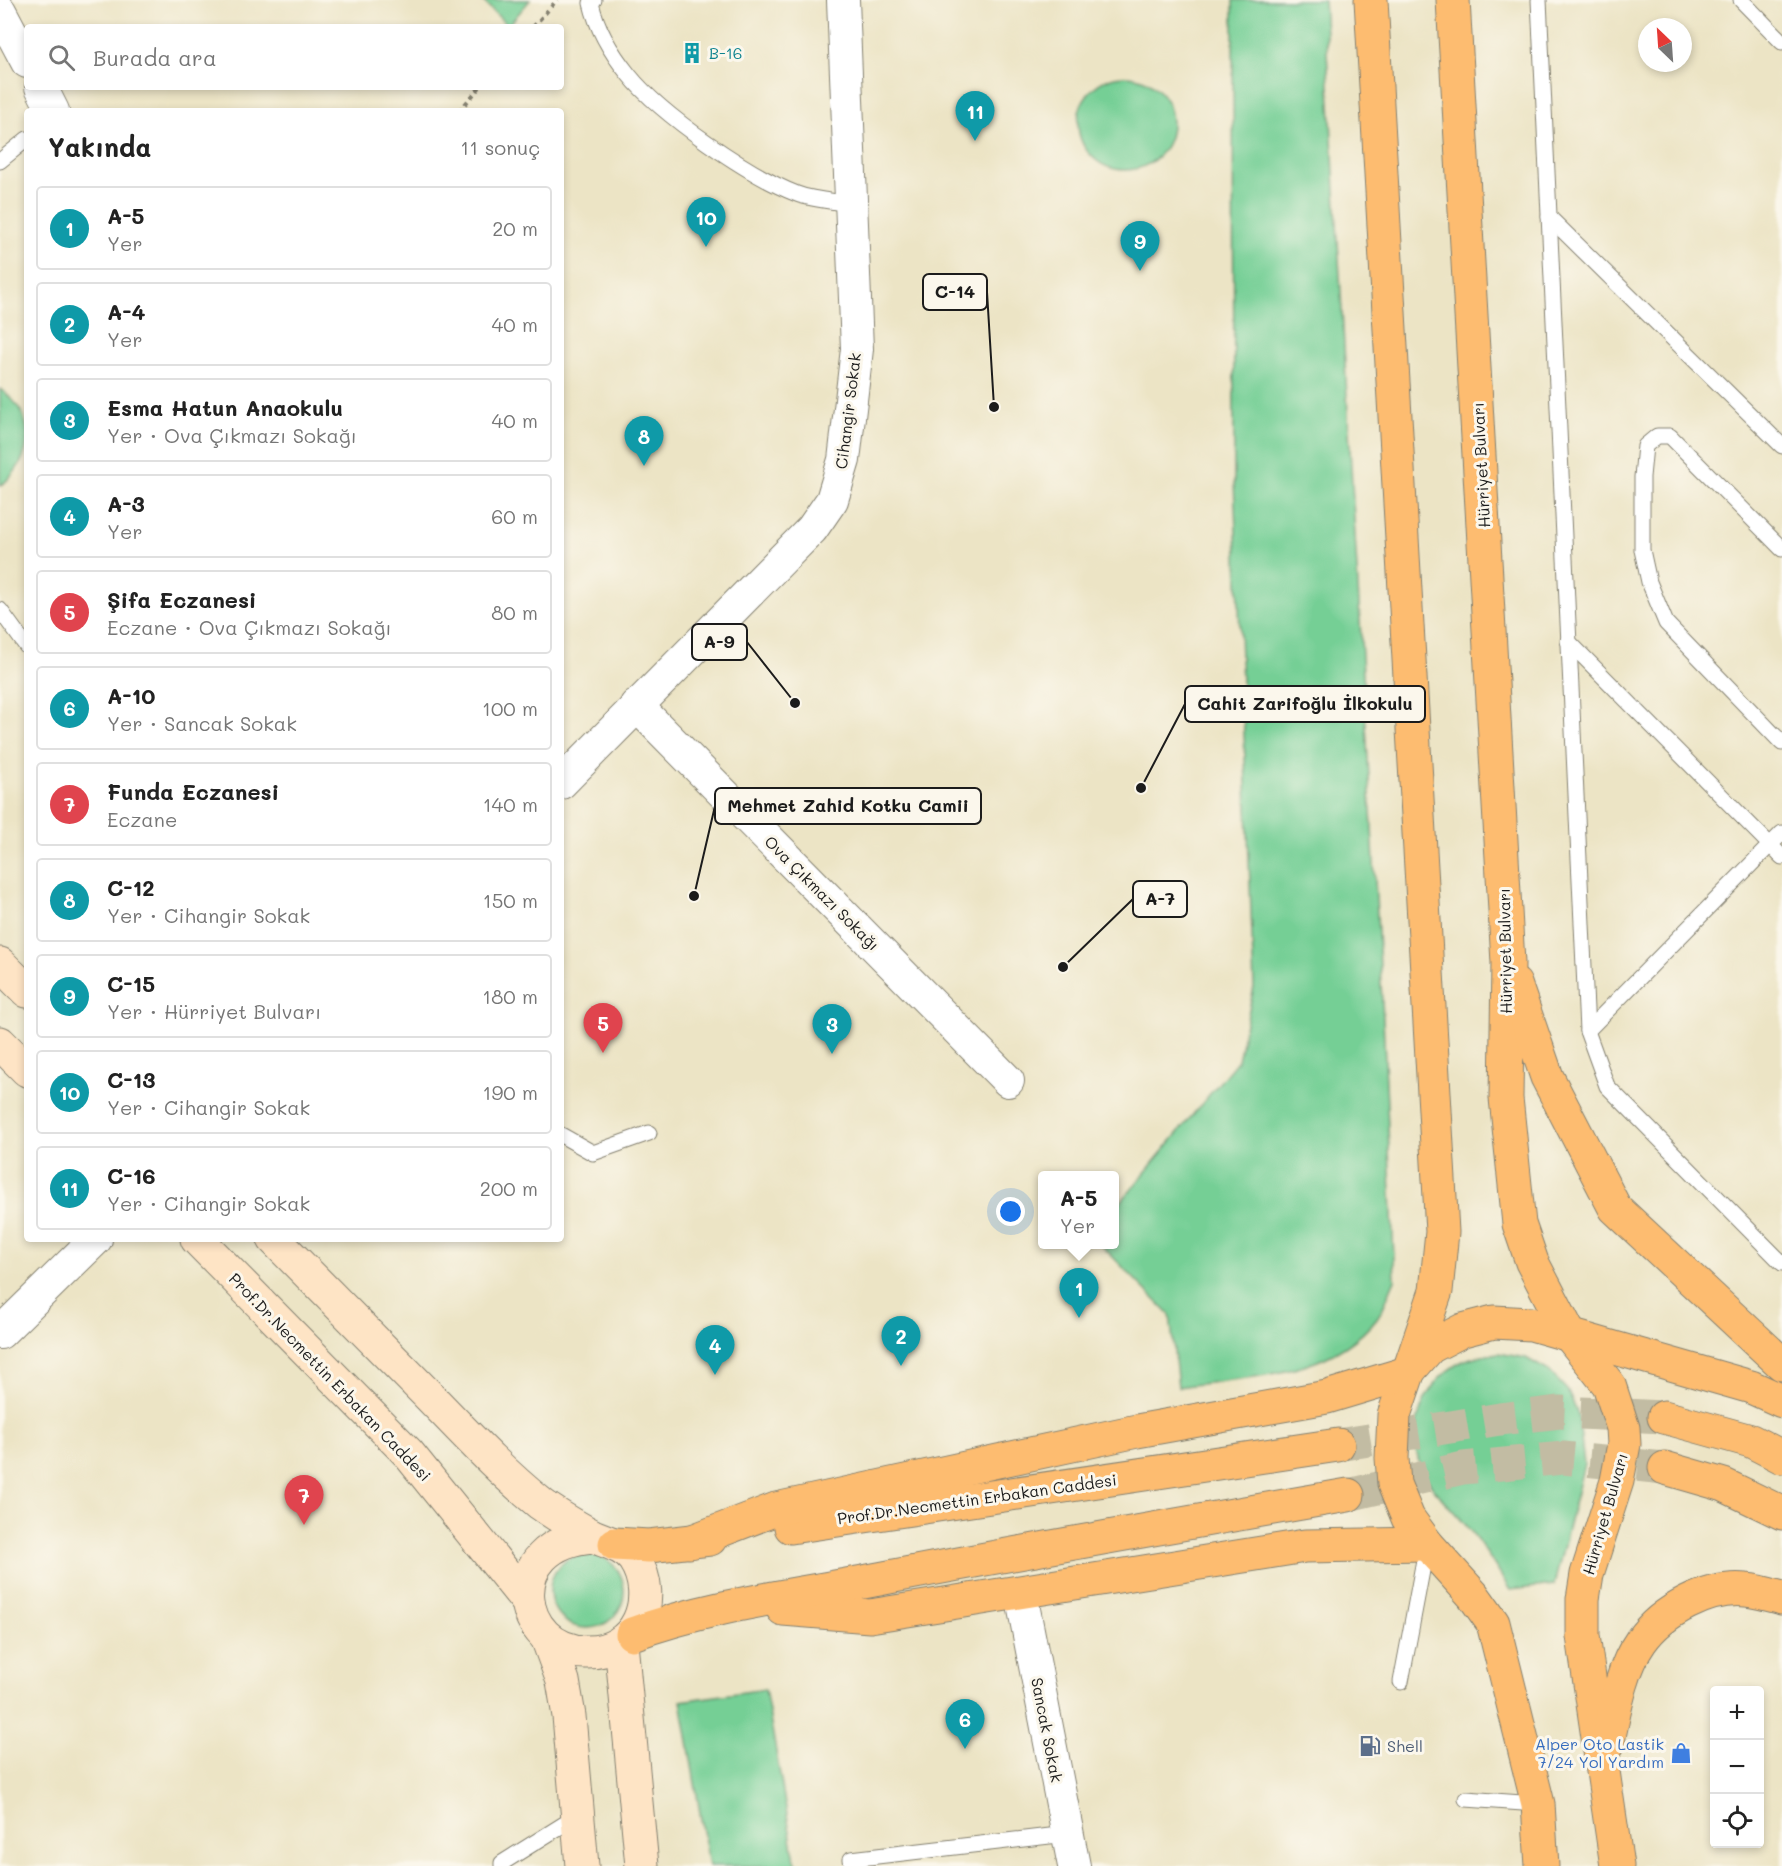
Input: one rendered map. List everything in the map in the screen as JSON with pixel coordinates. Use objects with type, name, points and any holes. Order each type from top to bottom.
[{"type":"main road","points":[[1371,0],[1442,1232],[1436,1291],[1394,1415],[1392,1458],[1394,1484],[1408,1518],[1427,1544],[1473,1594],[1493,1623],[1538,1803],[1542,1866]]},
{"type":"main road","name":"Hürriyet Bulvarı","points":[[1453,0],[1508,963],[1506,1098],[1519,1224],[1532,1262],[1571,1337],[1609,1385],[1623,1428],[1624,1444],[1617,1481],[1587,1574],[1583,1599],[1582,1636],[1617,1866]]},
{"type":"main road","points":[[1508,963],[1547,1077],[1615,1208],[1782,1364]]},
{"type":"main road","points":[[0,964],[24,988]]},
{"type":"main road","points":[[0,1043],[24,1067]]},
{"type":"main road","name":"Prof.Dr.Necmettin Erbakan Caddesi","points":[[200,1242],[408,1453],[528,1602]]},
{"type":"main road","name":"Prof.Dr.Necmettin Erbakan Caddesi","points":[[277,1242],[499,1467],[543,1505],[632,1556],[645,1581],[644,1611],[626,1638]]},
{"type":"main road","points":[[690,1542],[776,1509],[1137,1431],[1328,1397],[1407,1373],[1430,1347],[1463,1330],[1494,1322],[1531,1324],[1751,1387],[1782,1401]]},
{"type":"main road","points":[[1664,1417],[1751,1441],[1782,1457]]},
{"type":"main road","name":"Prof.Dr.Necmettin Erbakan Caddesi","points":[[582,1866],[564,1681],[548,1640],[533,1617],[528,1602],[527,1587],[538,1559],[563,1540],[604,1540],[649,1546],[690,1542],[1338,1445]]},
{"type":"main road","points":[[1665,1468],[1724,1485],[1782,1513]]},
{"type":"main road","points":[[548,1640],[570,1650],[602,1651],[663,1622],[743,1605],[1031,1550],[1348,1495]]},
{"type":"main road","points":[[743,1605],[870,1616],[1021,1594],[1305,1546],[1427,1544]]},
{"type":"main road","points":[[1603,1763],[1619,1689],[1640,1642],[1655,1625],[1674,1610],[1711,1594],[1744,1589],[1782,1598]]},
{"type":"main road","points":[[626,1638],[642,1866]]},
{"type":"street","name":"Cihangir Sokak","points":[[564,780],[812,529],[832,500],[844,460],[857,349],[843,0]]},
{"type":"street","points":[[0,11],[24,56]]},
{"type":"street","points":[[42,90],[51,108]]},
{"type":"street","name":"Ova Çıkmazı Sokağı","points":[[636,705],[1008,1081]]},
{"type":"street","points":[[0,1334],[93,1242]]},
{"type":"street","name":"Sancak Sokak","points":[[1021,1594],[1074,1866]]},
{"type":"lane","points":[[594,0],[591,3],[596,26],[629,76],[686,127],[762,177],[798,195],[851,204]]},
{"type":"lane","points":[[1539,0],[1587,1031],[1607,1086],[1782,1263]]},
{"type":"lane","points":[[1741,0],[1782,42]]},
{"type":"lane","points":[[0,161],[24,141]]},
{"type":"lane","points":[[1549,217],[1782,446]]},
{"type":"lane","points":[[1782,549],[1670,436],[1657,436],[1645,446],[1642,477],[1642,550],[1649,582],[1666,623],[1782,743]]},
{"type":"lane","points":[[0,610],[24,642]]},
{"type":"lane","points":[[1569,641],[1782,857]]},
{"type":"lane","points":[[1587,1031],[1782,833]]},
{"type":"lane","points":[[564,1137],[593,1153],[649,1133]]},
{"type":"lane","points":[[1401,1682],[1427,1544]]},
{"type":"lane","points":[[1466,1799],[1538,1803]]},
{"type":"lane","points":[[502,1866],[502,1863],[577,1816]]},
{"type":"lane","points":[[852,1866],[851,1860],[1068,1834]]},
{"type":"path","points":[[536,24],[557,0]]},
{"type":"path","points":[[462,108],[477,90]]},
{"type":"green space","points":[[482,0],[530,0],[510,24],[506,24]]},
{"type":"green space","points":[[1233,0],[1324,0],[1383,1018],[1395,1280],[1377,1318],[1358,1338],[1336,1353],[1286,1371],[1178,1387],[1170,1315],[1105,1249],[1119,1249],[1119,1204],[1238,1060],[1254,987],[1234,480]]},
{"type":"green space","points":[[1125,76],[1143,79],[1158,90],[1169,105],[1172,123],[1169,141],[1158,156],[1143,167],[1125,170],[1107,167],[1092,156],[1081,141],[1078,123],[1081,105],[1092,90],[1107,79]]},
{"type":"green space","points":[[0,389],[21,411],[24,419],[24,454],[12,475],[0,486]]},
{"type":"green space","points":[[1498,1353],[1526,1358],[1549,1371],[1567,1390],[1578,1414],[1584,1464],[1554,1585],[1510,1590],[1475,1536],[1429,1483],[1418,1459],[1417,1424],[1422,1406],[1430,1391],[1441,1377],[1455,1366],[1471,1358]]},
{"type":"green space","points":[[587,1554],[601,1557],[613,1565],[621,1577],[624,1591],[621,1605],[613,1617],[601,1625],[587,1628],[573,1625],[561,1617],[553,1605],[550,1591],[553,1577],[561,1565],[573,1557]]},
{"type":"green space","points":[[765,1689],[796,1866],[709,1866],[681,1701]]},
{"type":"tunnel","points":[[1338,1445],[1500,1419],[1560,1412],[1664,1417]]},
{"type":"tunnel","points":[[1348,1495],[1463,1468],[1563,1458],[1665,1468]]},
{"type":"place","name":"B-16","points":[[692,53]]},
{"type":"place","name":"C-16","points":[[975,141]]},
{"type":"place","name":"C-13","points":[[706,247]]},
{"type":"place","name":"C-15","points":[[1140,271]]},
{"type":"place","name":"C-14","points":[[994,407]]},
{"type":"place","name":"C-12","points":[[644,466]]},
{"type":"place","name":"A-9","points":[[795,703]]},
{"type":"place","name":"Cahit Zarifoğlu İlkokulu","points":[[1141,788]]},
{"type":"place","name":"Mehmet Zahid Kotku Camii","points":[[694,896]]},
{"type":"place","name":"A-7","points":[[1063,967]]},
{"type":"place","name":"Şifa Eczanesi","points":[[603,1053]]},
{"type":"place","name":"Esma Hatun Anaokulu","points":[[832,1054]]},
{"type":"place","name":"A-5","points":[[1079,1318]]},
{"type":"place","name":"A-4","points":[[901,1366]]},
{"type":"place","name":"A-3","points":[[715,1375]]},
{"type":"place","name":"Funda Eczanesi","points":[[304,1525]]},
{"type":"place","name":"Shell","points":[[1370,1746]]},
{"type":"place","name":"A-10","points":[[965,1749]]},
{"type":"place","name":"Alper Oto Lastik 7/24 Yol Yardım","points":[[1681,1753]]}]
